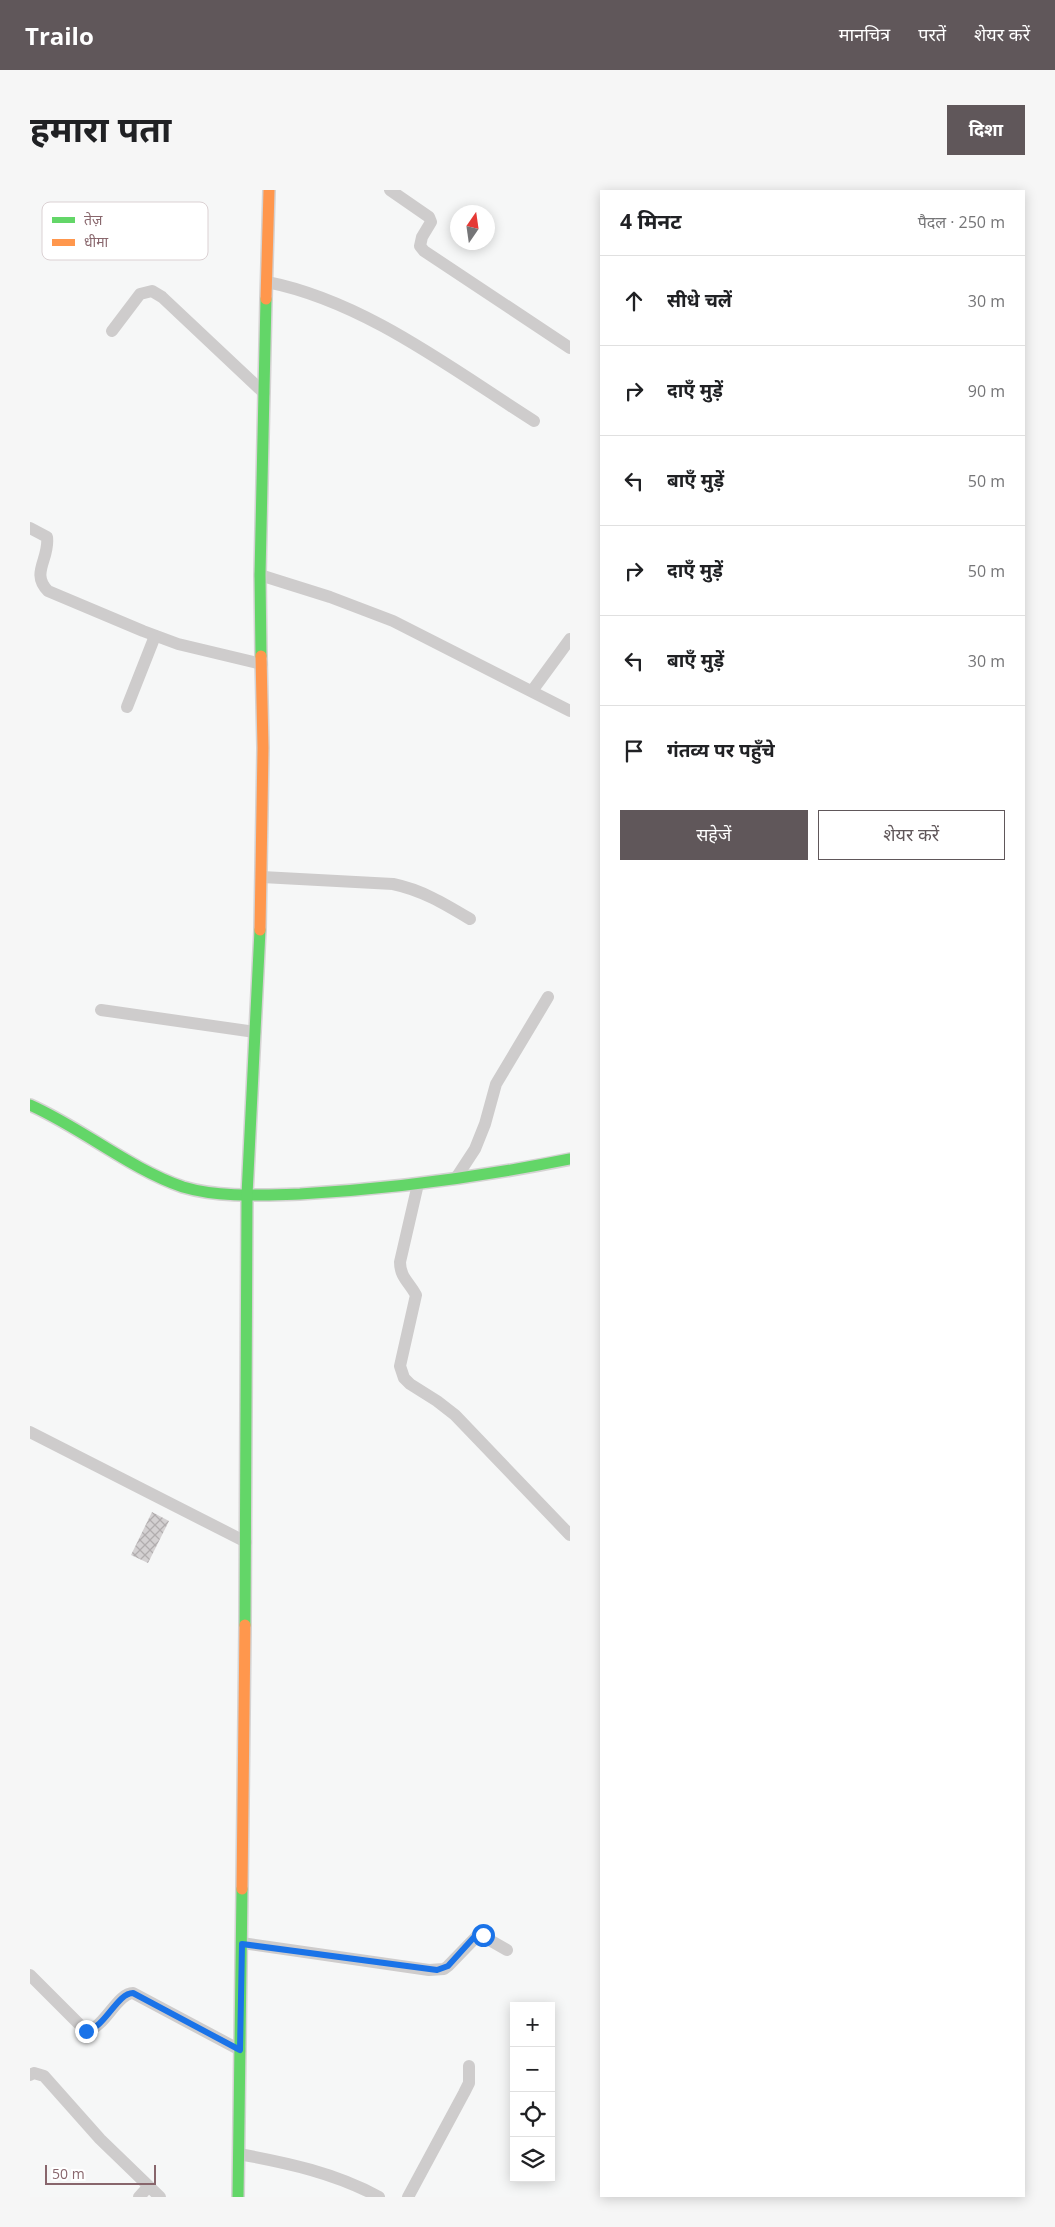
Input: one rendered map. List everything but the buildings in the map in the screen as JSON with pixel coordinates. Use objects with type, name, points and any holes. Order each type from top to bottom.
[{"type":"street","points":[[238,2197],[246,1542],[247,1195],[262,877],[260,575],[268,190]]},
{"type":"street","points":[[390,190],[429,216],[431,222],[420,242],[420,246],[424,251],[570,348]]},
{"type":"street","points":[[267,282],[289,287],[376,324],[399,336],[534,421]]},
{"type":"street","points":[[112,331],[140,294],[152,291],[264,393]]},
{"type":"street","points":[[30,528],[47,537],[48,544],[38,576],[40,583],[48,591],[178,644],[262,664]]},
{"type":"street","points":[[260,575],[330,597],[393,621],[570,711]]},
{"type":"street","points":[[126,707],[155,636]]},
{"type":"street","points":[[532,691],[570,639]]},
{"type":"street","points":[[262,877],[393,884],[430,896],[470,918]]},
{"type":"street","points":[[456,1178],[475,1149],[485,1124],[496,1084],[548,997]]},
{"type":"street","points":[[102,1010],[255,1032]]},
{"type":"street","points":[[30,1105],[174,1183],[199,1190],[247,1195],[340,1192],[418,1184],[570,1159]]},
{"type":"street","points":[[418,1184],[400,1262],[403,1278],[416,1295],[401,1372],[410,1384],[437,1401],[474,1433],[570,1535]]},
{"type":"street","points":[[30,1432],[246,1542]]},
{"type":"street","points":[[242,1944],[429,1970],[444,1969],[479,1934],[507,1950]]},
{"type":"street","points":[[30,1975],[86,2031],[94,2029],[126,1996],[133,1993],[240,2050]]},
{"type":"street","points":[[408,2197],[469,2083],[469,2066]]},
{"type":"street","points":[[30,2075],[34,2073],[44,2076],[100,2139],[160,2197]]},
{"type":"street","points":[[239,2154],[296,2165],[323,2173],[379,2197]]},
{"type":"street","points":[[139,2197],[148,2187]]},
{"type":"traffic: fast","points":[[261,656],[260,575],[266,299]]},
{"type":"traffic: fast","points":[[245,1625],[247,1195],[260,930]]},
{"type":"traffic: fast","points":[[30,1105],[49,1114],[144,1170],[183,1187],[212,1193],[271,1195],[368,1189],[469,1177],[570,1159]]},
{"type":"traffic: fast","points":[[238,2197],[242,1889]]},
{"type":"traffic: slow","points":[[266,299],[269,190]]},
{"type":"traffic: slow","points":[[260,930],[263,748],[261,656]]},
{"type":"traffic: slow","points":[[242,1889],[245,1625]]},
{"type":"route","points":[[86,2031],[94,2029],[129,1993],[133,1993],[240,2050],[242,1944],[437,1970],[448,1966],[476,1935],[483,1935]]}]
